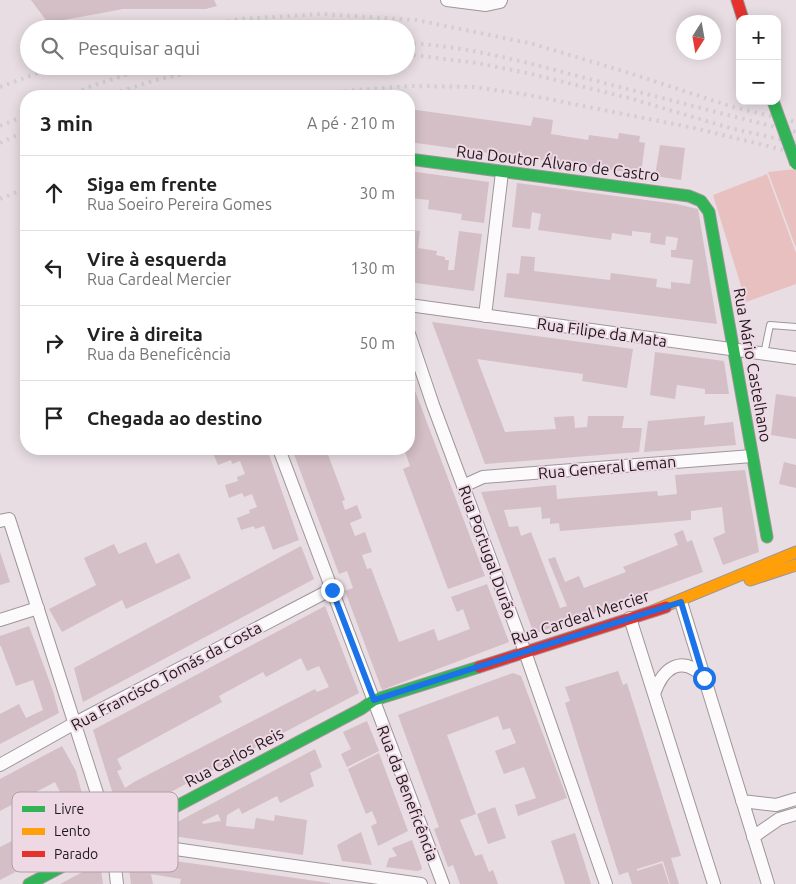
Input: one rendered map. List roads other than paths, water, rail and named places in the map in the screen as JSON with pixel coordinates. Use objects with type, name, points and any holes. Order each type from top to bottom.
[{"type":"street","points":[[446,0],[486,5],[500,2],[501,0]]},
{"type":"street","points":[[737,0],[742,15]]},
{"type":"street","points":[[774,105],[796,164]]},
{"type":"street","name":"Rua Doutor Álvaro de Castro","points":[[415,160],[689,196],[702,201]]},
{"type":"street","points":[[485,316],[502,172]]},
{"type":"street","name":"Rua Mário Castelhano","points":[[702,201],[709,212],[767,537]]},
{"type":"street","name":"Rua Filipe da Mata","points":[[415,306],[796,358]]},
{"type":"street","name":"Rua Portugal Durão","points":[[415,352],[525,652],[606,884]]},
{"type":"street","name":"Rua da Beneficência","points":[[281,455],[442,884]]},
{"type":"street","name":"Rua General Leman","points":[[463,486],[483,477],[752,456]]},
{"type":"street","points":[[0,521],[8,519],[97,792]]},
{"type":"street","points":[[653,611],[795,552]]},
{"type":"street","name":"Rua Cardeal Mercier","points":[[374,700],[796,565]]},
{"type":"street","name":"Rua Francisco Tomás da Costa","points":[[0,764],[332,590]]},
{"type":"street","points":[[681,602],[768,884]]},
{"type":"street","points":[[0,620],[38,608]]},
{"type":"street","points":[[630,618],[714,884]]},
{"type":"street","points":[[654,694],[663,674],[679,665],[689,666],[697,670],[704,678]]},
{"type":"street","name":"Rua Carlos Reis","points":[[178,805],[362,709],[374,700]]},
{"type":"street","points":[[742,801],[776,806],[796,799]]},
{"type":"street","points":[[753,837],[779,819],[796,814]]},
{"type":"street","points":[[178,849],[421,884]]},
{"type":"street","name":"Rua Carlos Reis","points":[[29,884],[52,872]]},
{"type":"lane","points":[[764,354],[770,324],[796,327]]},
{"type":"railway","points":[[234,20],[322,14],[416,20],[533,44],[733,107],[796,122]]},
{"type":"railway","points":[[415,44],[475,51],[498,56],[796,132]]},
{"type":"railway","points":[[415,55],[477,63],[527,73],[629,98],[730,128],[796,143]]},
{"type":"railway","points":[[0,87],[33,75]]},
{"type":"railway","points":[[82,90],[125,75]]},
{"type":"railway","points":[[125,90],[179,75]]},
{"type":"railway","points":[[359,90],[409,86],[474,87],[523,94],[694,128],[796,153]]},
{"type":"railway","points":[[0,126],[20,118]]},
{"type":"railway","points":[[0,143],[20,134]]},
{"type":"railway","points":[[0,199],[20,191]]}]
